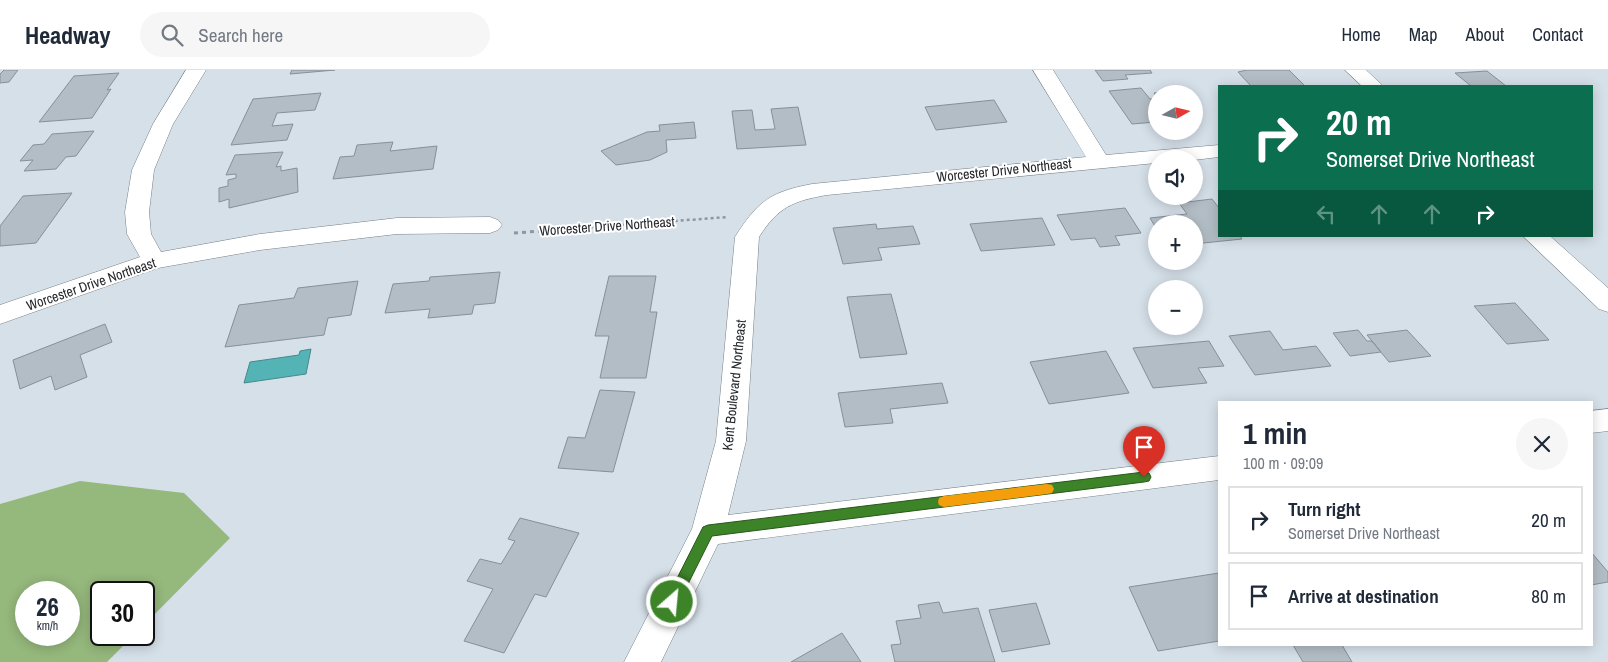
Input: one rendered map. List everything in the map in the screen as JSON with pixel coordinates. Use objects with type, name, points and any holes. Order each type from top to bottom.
[{"type":"street","points":[[154,261],[139,234],[136,212],[143,170],[163,124],[196,70]]},
{"type":"street","points":[[1043,70],[1098,161]]},
{"type":"street","points":[[1355,70],[1372,85]]},
{"type":"street","name":"Worcester Drive Northeast","points":[[760,215],[777,202],[794,193],[827,188],[1218,151]]},
{"type":"street","name":"Kent Boulevard Northeast","points":[[642,662],[708,531],[731,441],[747,238],[760,215]]},
{"type":"street","name":"Worcester Drive Northeast","points":[[0,315],[154,261],[260,242],[397,226],[490,224]]},
{"type":"street","points":[[1537,237],[1608,303]]},
{"type":"street","points":[[1593,422],[1608,420]]},
{"type":"street","points":[[708,531],[1218,468]]},
{"type":"path","name":"Worcester Drive Northeast","points":[[490,224],[510,233],[760,215]]},
{"type":"green space","points":[[80,481],[184,493],[230,538],[155,614],[155,581],[90,581],[90,646],[123,646],[107,662],[0,662],[0,504]]},
{"type":"water","points":[[311,349],[306,374],[244,383],[250,362],[299,355],[300,351]]},
{"type":"building","points":[[4,70],[18,70],[9,82],[0,83],[0,74]]},
{"type":"building","points":[[292,70],[335,70],[290,74]]},
{"type":"building","points":[[1095,70],[1150,70],[1152,73],[1125,75],[1128,79],[1103,81]]},
{"type":"building","points":[[1247,70],[1289,70],[1304,85],[1250,85],[1238,72]]},
{"type":"building","points":[[1487,71],[1505,85],[1470,85],[1455,73]]},
{"type":"building","points":[[119,73],[107,90],[111,89],[92,118],[39,122],[74,76]]},
{"type":"building","points":[[1141,88],[1148,97],[1148,123],[1132,124],[1109,91]]},
{"type":"building","points":[[321,93],[315,110],[277,113],[272,126],[293,124],[287,140],[231,145],[253,99]]},
{"type":"building","points":[[994,100],[1007,122],[936,130],[925,107]]},
{"type":"building","points":[[798,107],[806,145],[737,149],[732,111],[752,110],[755,130],[775,129],[771,109]]},
{"type":"building","points":[[694,122],[696,138],[666,140],[667,152],[650,160],[616,165],[601,151],[647,132],[660,131],[659,125]]},
{"type":"building","points":[[94,131],[76,156],[66,157],[56,169],[24,171],[33,160],[20,161],[33,145],[44,144],[52,134]]},
{"type":"building","points":[[393,142],[390,151],[437,146],[433,169],[333,179],[340,157],[354,156],[357,145]]},
{"type":"building","points":[[283,152],[276,167],[281,166],[281,171],[297,168],[298,192],[229,208],[229,199],[219,202],[219,188],[228,186],[228,180],[236,178],[236,174],[226,175],[235,155]]},
{"type":"building","points":[[72,193],[36,243],[0,246],[0,226],[23,196]]},
{"type":"building","points":[[1212,199],[1218,207],[1218,237],[1241,237],[1242,239],[1203,243],[1203,215],[1178,215],[1187,214],[1180,205],[1203,205],[1203,200]]},
{"type":"building","points":[[1125,208],[1141,233],[1115,236],[1120,245],[1100,247],[1095,238],[1071,240],[1057,215]]},
{"type":"building","points":[[1042,218],[1055,245],[981,251],[970,224]]},
{"type":"building","points":[[876,224],[877,229],[913,226],[920,244],[878,248],[882,260],[843,264],[833,228]]},
{"type":"building","points":[[500,272],[495,303],[474,305],[472,314],[428,318],[430,309],[385,313],[393,284],[429,281],[430,277]]},
{"type":"building","points":[[609,276],[656,276],[650,312],[657,312],[646,378],[600,378],[609,336],[595,336]]},
{"type":"building","points":[[358,281],[351,315],[328,318],[324,335],[225,347],[239,305],[294,298],[298,288]]},
{"type":"building","points":[[891,294],[907,354],[860,358],[847,297]]},
{"type":"building","points":[[1515,303],[1549,340],[1507,344],[1474,306]]},
{"type":"building","points":[[105,324],[112,342],[80,355],[87,377],[55,390],[51,376],[20,389],[13,360]]},
{"type":"building","points":[[1358,330],[1367,341],[1372,341],[1381,352],[1350,356],[1333,333]]},
{"type":"building","points":[[1407,330],[1431,356],[1389,362],[1367,335]]},
{"type":"building","points":[[1270,331],[1283,350],[1316,346],[1331,366],[1255,375],[1229,336]]},
{"type":"building","points":[[1209,341],[1224,366],[1198,368],[1207,383],[1153,388],[1133,348]]},
{"type":"building","points":[[1106,351],[1129,393],[1049,404],[1030,362]]},
{"type":"building","points":[[942,383],[948,403],[890,409],[893,423],[845,427],[838,393]]},
{"type":"building","points":[[600,390],[635,392],[613,472],[558,468],[568,437],[585,438]]},
{"type":"building","points":[[520,518],[579,533],[546,597],[535,594],[504,653],[464,641],[493,589],[467,581],[480,559],[501,564],[515,541],[508,539]]},
{"type":"building","points":[[1593,554],[1608,572],[1608,582],[1593,585]]},
{"type":"building","points":[[1218,573],[1218,641],[1158,651],[1129,587]]},
{"type":"building","points":[[939,602],[943,613],[978,608],[995,662],[895,662],[891,645],[901,644],[896,621],[921,618],[918,605]]},
{"type":"building","points":[[1036,603],[1050,644],[1002,652],[989,610]]},
{"type":"building","points":[[842,633],[861,662],[791,662]]},
{"type":"building","points":[[1294,646],[1343,646],[1352,662],[1303,662]]},
{"type":"slow traffic","points":[[944,502],[1047,489]]},
{"type":"route","points":[[672,602],[708,531],[1144,477]]}]
